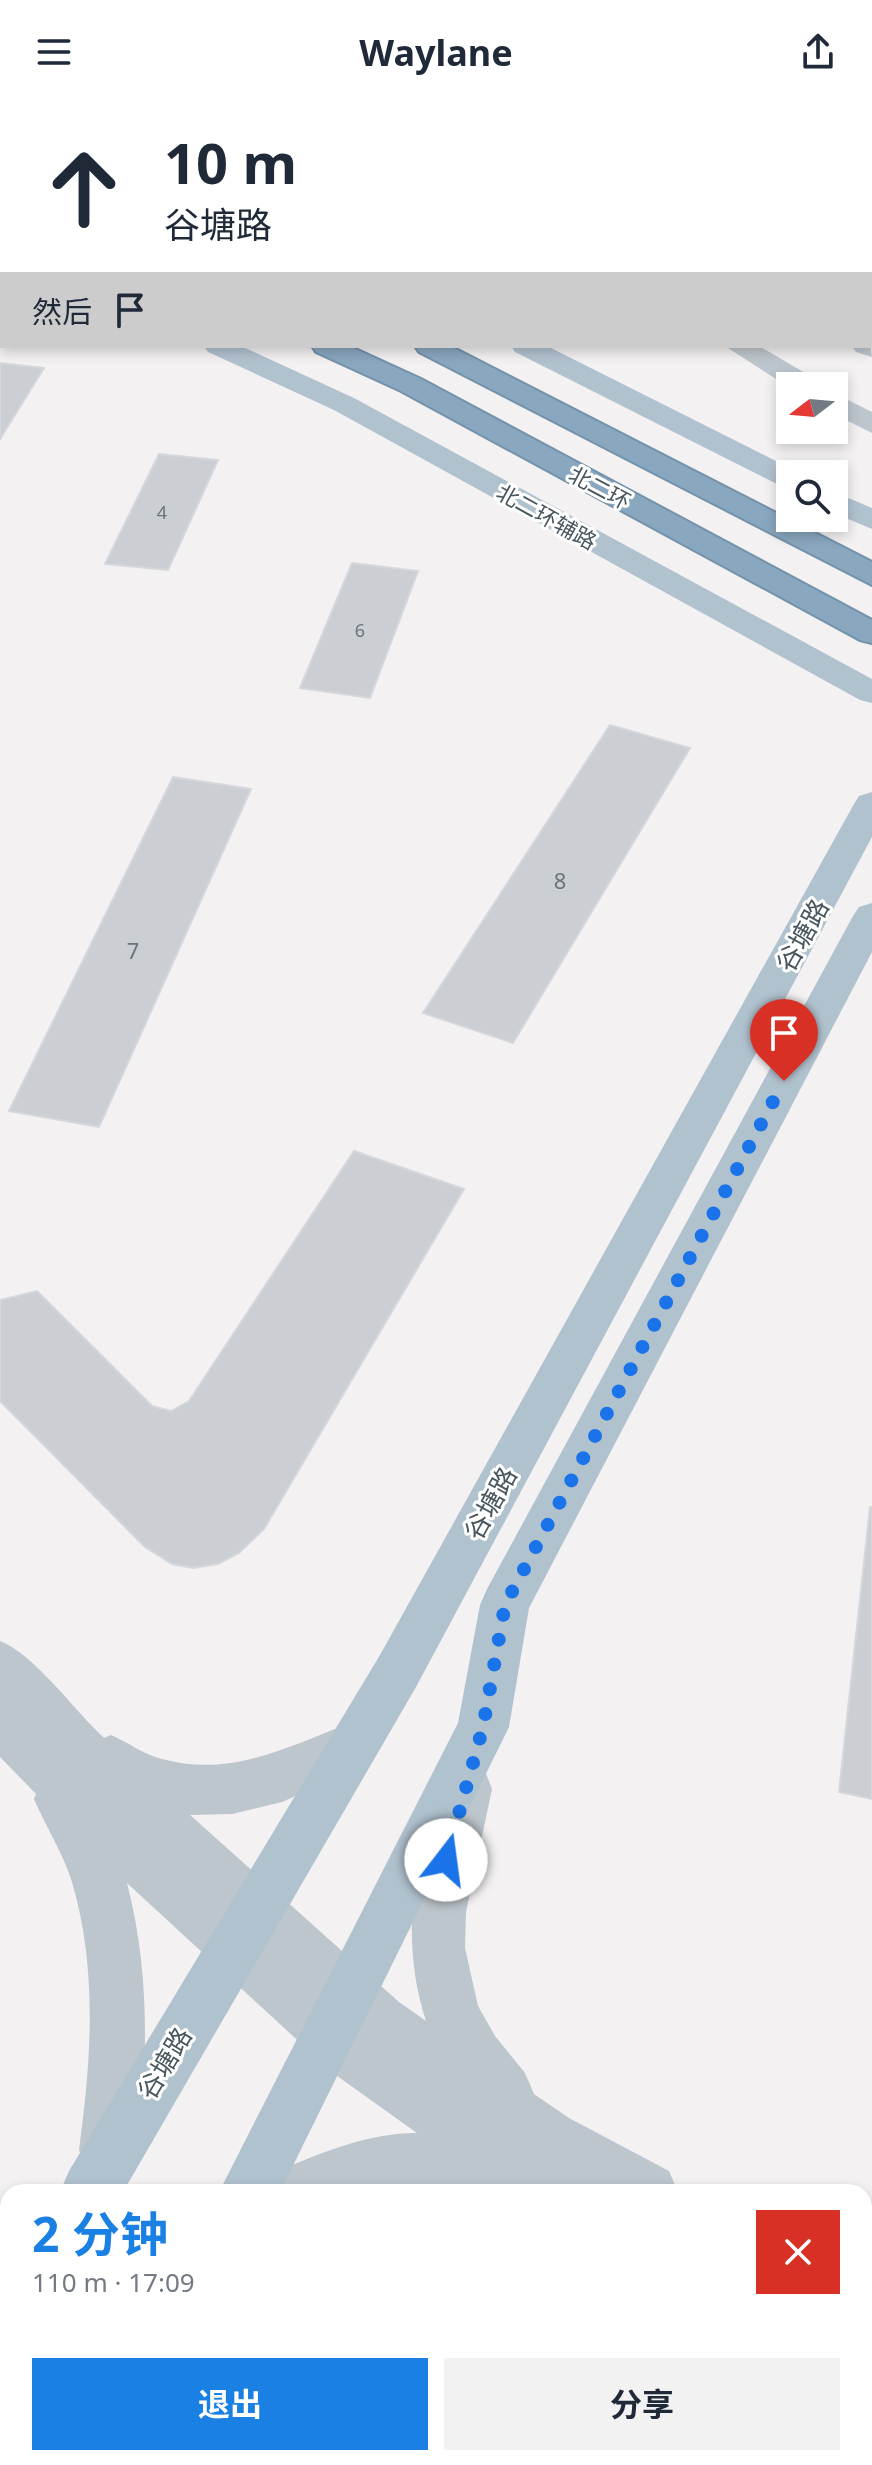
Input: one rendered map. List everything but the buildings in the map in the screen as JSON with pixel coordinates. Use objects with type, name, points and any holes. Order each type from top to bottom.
[{"type":"highway","name":"北二环","points":[[330,348],[411,385],[872,633]]},
{"type":"highway","name":"北二环","points":[[433,348],[872,575]]},
{"type":"main road","name":"北二环辅路","points":[[222,348],[344,404],[872,693]]},
{"type":"main road","points":[[529,348],[776,472]]},
{"type":"main road","points":[[848,508],[872,520]]},
{"type":"main road","points":[[833,672],[861,700],[872,721]]},
{"type":"main road","name":"谷塘路","points":[[98,2177],[406,1657],[872,804]]},
{"type":"main road","name":"谷塘路","points":[[253,2184],[483,1727],[505,1605],[872,916]]},
{"type":"street","points":[[742,348],[783,372]]},
{"type":"street","points":[[848,410],[872,424]]},
{"type":"street","points":[[0,1664],[28,1732],[98,1871],[112,1930],[119,2012],[117,2088],[98,2177]]},
{"type":"street","points":[[483,1727],[439,1886],[436,1943],[446,2002],[479,2066],[545,2172]]},
{"type":"street","points":[[28,1732],[153,1783],[201,1792],[253,1786],[296,1775],[353,1746]]},
{"type":"street","points":[[28,1732],[339,2012],[353,2053],[545,2172]]},
{"type":"street","points":[[317,2184],[346,2171],[403,2161],[545,2172],[607,2184]]},
{"type":"route","points":[[446,1860],[483,1727],[505,1605],[784,1081]]}]
